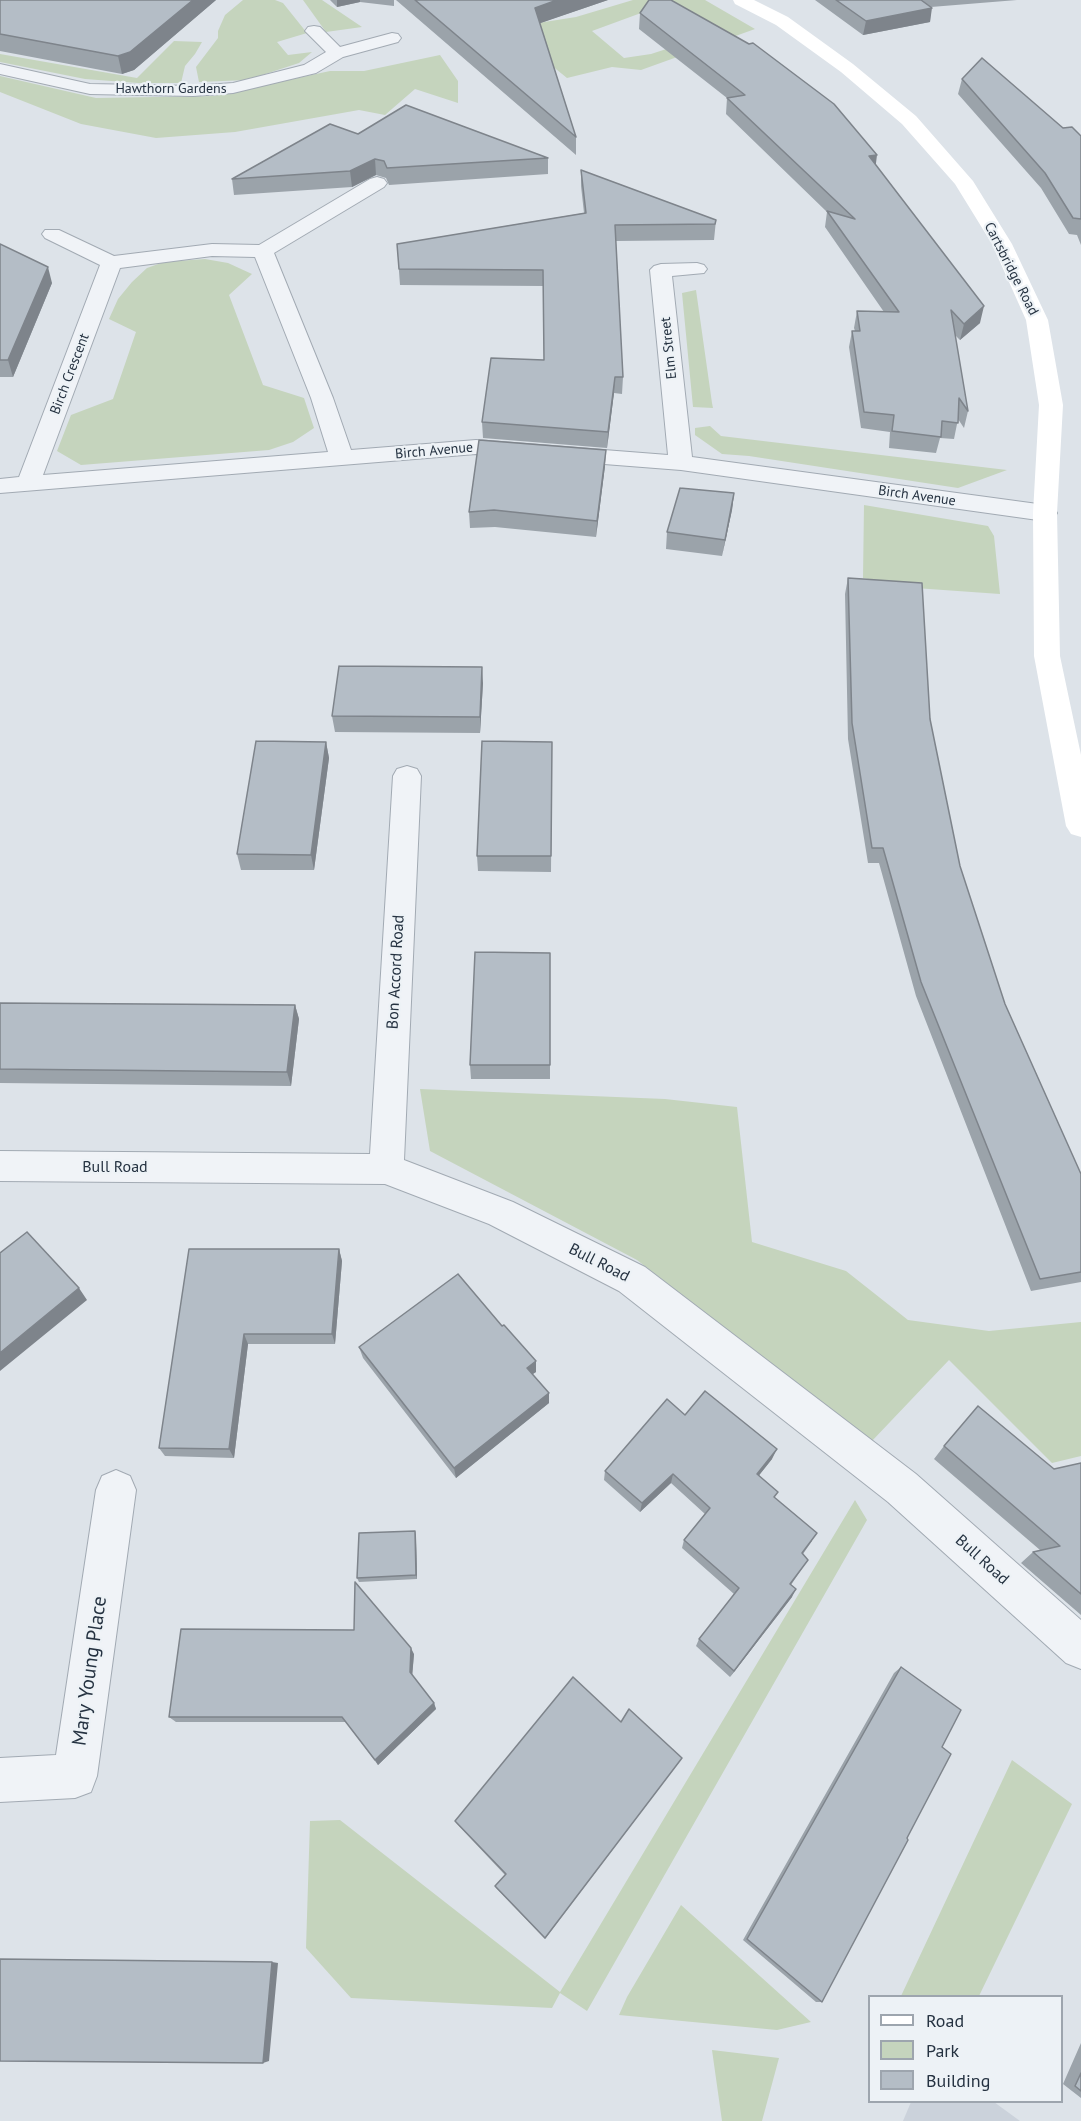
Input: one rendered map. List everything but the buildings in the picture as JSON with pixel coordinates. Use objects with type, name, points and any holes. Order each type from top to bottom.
[{"type":"street","name":"Cartsbridge Road","points":[[741,0],[782,21],[847,68],[909,120],[963,181],[1002,244],[1037,320],[1051,405],[1045,513],[1047,657],[1081,826]]},
{"type":"street","points":[[314,31],[337,52]]},
{"type":"street","name":"Hawthorn Gardens","points":[[0,69],[90,89],[193,91],[233,88],[310,69],[337,52],[392,38]]},
{"type":"street","points":[[52,234],[111,263],[159,255],[212,250],[263,251],[378,183]]},
{"type":"street","points":[[263,251],[322,398],[342,459]]},
{"type":"street","name":"Birch Crescent","points":[[28,484],[111,263]]},
{"type":"street","name":"Elm Street","points":[[681,463],[661,270],[697,269]]},
{"type":"street","name":"Birch Avenue","points":[[0,486],[476,447],[681,463],[1045,513]]},
{"type":"street","name":"Bon Accord Road","points":[[386,1169],[407,776]]},
{"type":"street","name":"Bull Road","points":[[0,1166],[386,1169],[501,1213],[632,1279],[902,1488],[1081,1648]]},
{"type":"street","name":"Mary Young Place","points":[[0,1780],[75,1776],[116,1491]]},
{"type":"shaded area","points":[[911,2103],[995,2103],[1020,2121],[903,2121]]},
{"type":"green space","points":[[243,0],[275,0],[283,3],[307,33],[277,42],[288,55],[312,52],[299,63],[247,80],[199,82],[196,67],[218,38],[218,31],[225,15]]},
{"type":"green space","points":[[303,0],[322,0],[362,27],[326,32]]},
{"type":"green space","points":[[633,0],[705,0],[755,29],[641,70],[612,67],[567,78],[509,31],[538,23],[576,17]],"holes":[[[671,2],[725,30],[651,54],[624,58],[592,31]]]},
{"type":"green space","points":[[174,41],[202,42],[185,66],[181,83],[85,79],[0,62],[0,54],[137,78]]},
{"type":"green space","points":[[440,55],[458,81],[458,103],[415,89],[385,115],[359,110],[235,132],[156,138],[81,124],[0,92],[0,76],[96,98],[214,96],[330,71],[364,71]]},
{"type":"green space","points":[[205,259],[228,263],[252,274],[229,295],[263,385],[304,398],[314,428],[293,442],[269,450],[81,465],[57,451],[71,415],[113,399],[136,332],[109,319],[118,299],[147,268],[164,262]]},
{"type":"green space","points":[[696,290],[713,408],[693,407],[682,293]]},
{"type":"green space","points":[[710,426],[721,436],[1007,470],[958,488],[749,456],[722,454],[695,435],[695,428]]},
{"type":"green space","points":[[864,505],[988,526],[994,536],[1000,594],[915,588],[863,578]]},
{"type":"green space","points":[[420,1089],[665,1099],[737,1107],[752,1242],[846,1271],[908,1320],[989,1331],[1081,1322],[1081,1456],[1052,1463],[949,1360],[871,1442],[637,1260],[430,1151]]},
{"type":"green space","points":[[855,1500],[867,1520],[587,2011],[560,1993],[552,2008],[351,1998],[306,1948],[310,1821],[340,1820],[560,1992]]},
{"type":"green space","points":[[1012,1760],[1072,1804],[979,1995],[901,1995]]},
{"type":"green space","points":[[681,1905],[811,2022],[777,2030],[619,2015],[627,1997]]},
{"type":"green space","points":[[712,2050],[779,2058],[762,2121],[722,2121]]}]
